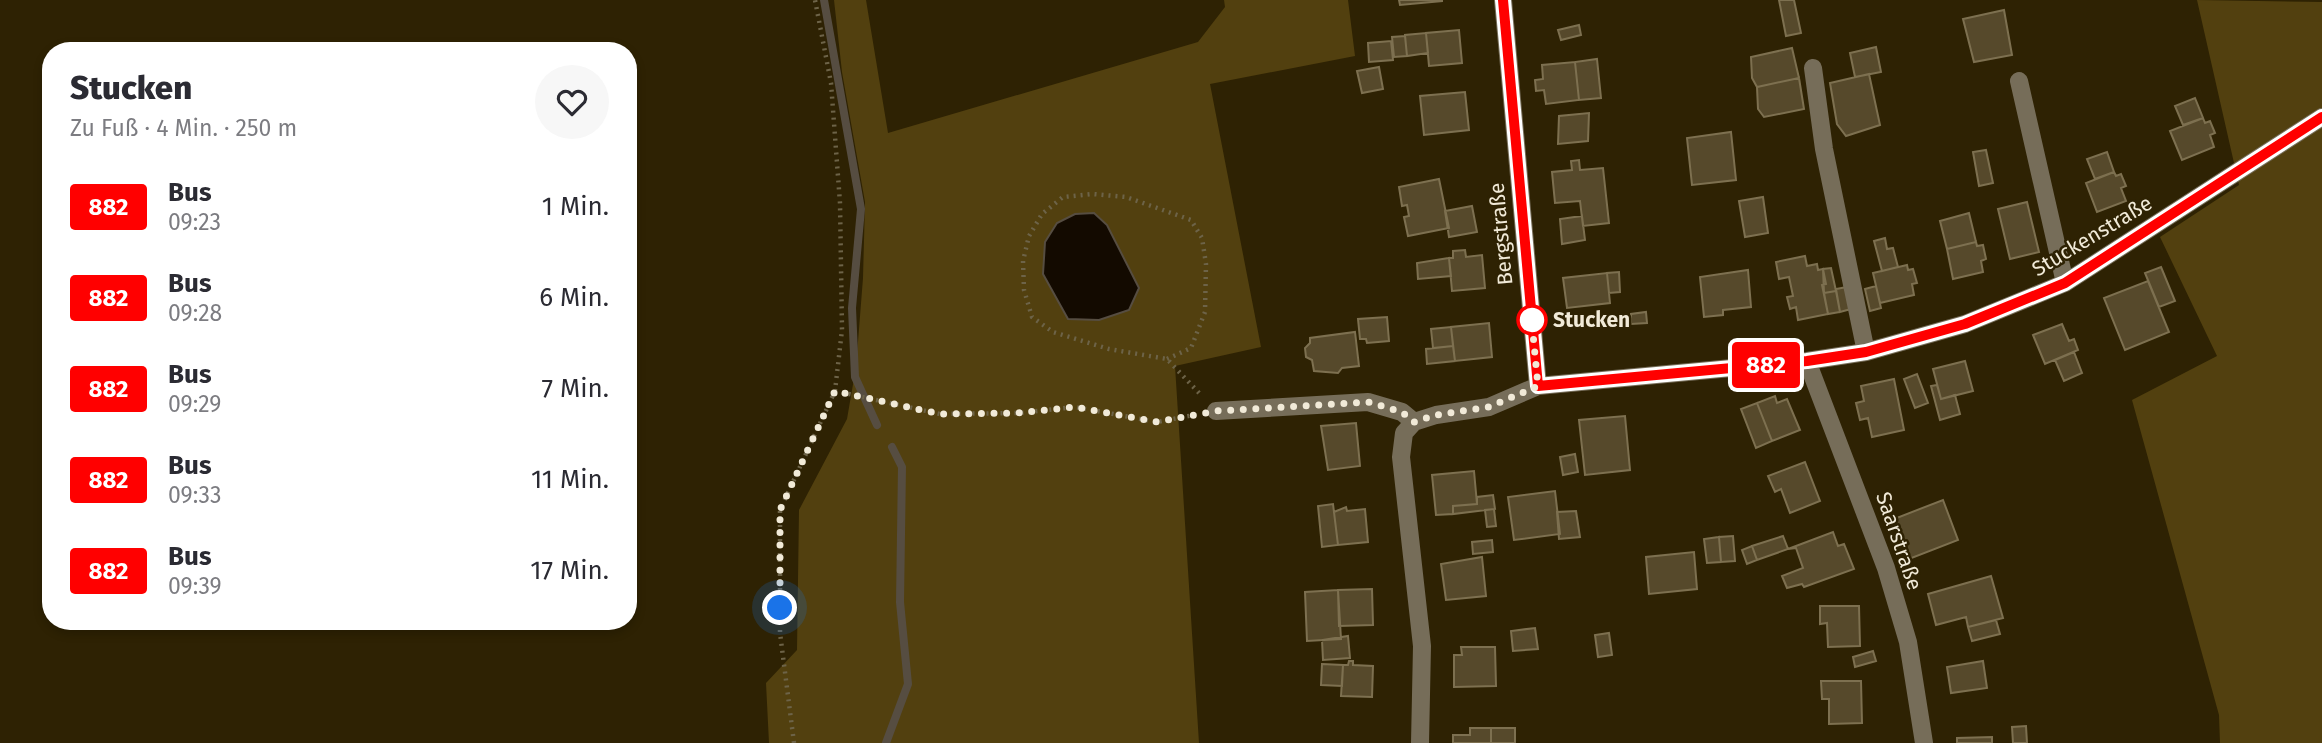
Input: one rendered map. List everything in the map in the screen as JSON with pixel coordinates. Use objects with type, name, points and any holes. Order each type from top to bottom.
[{"type":"street","name":"Bergstraße","points":[[1503,0],[1538,386]]},
{"type":"street","points":[[1813,68],[1824,149],[1866,352]]},
{"type":"street","points":[[2019,81],[2065,283]]},
{"type":"street","name":"Stuckenstraße","points":[[1538,386],[1807,361],[1866,352],[1965,324],[2065,283],[2322,117]]},
{"type":"street","name":"Saarstraße","points":[[1807,361],[1886,568],[1908,642],[1924,743]]},
{"type":"street","points":[[1420,743],[1422,646],[1401,457],[1404,433],[1414,422],[1436,415],[1489,407],[1538,386]]},
{"type":"street","points":[[1216,411],[1368,402],[1402,412],[1414,422]]},
{"type":"path","points":[[794,743],[780,633],[780,510],[835,391],[842,330],[840,203],[831,83],[816,0]]},
{"type":"path","points":[[1167,359],[1191,348],[1205,312],[1206,264],[1202,238],[1191,220],[1126,197],[1093,194],[1063,197],[1042,214],[1028,236],[1023,261],[1024,290],[1032,317],[1053,332],[1109,349],[1167,359],[1216,411]]},
{"type":"path","points":[[835,391],[940,414],[1018,413],[1075,407],[1157,422],[1216,411]]},
{"type":"shaded area","points":[[834,0],[866,0],[888,133],[1198,42],[1225,7],[1224,0],[1348,0],[1355,56],[1210,84],[1261,347],[1175,366],[1199,743],[769,743],[766,683],[797,650],[799,510],[847,419],[856,367],[863,278],[865,202],[842,72]]},
{"type":"shaded area","points":[[2197,0],[2322,2],[2322,743],[2220,743],[2219,715],[2132,400],[2217,356],[2160,237],[2239,185]]},
{"type":"shaded area","points":[[1094,213],[1107,225],[1139,288],[1129,310],[1099,320],[1068,319],[1043,274],[1045,242],[1057,223],[1075,214]]},
{"type":"building","points":[[1399,0],[1442,0],[1442,1],[1400,5]]},
{"type":"building","points":[[1779,0],[1794,0],[1801,33],[1786,36]]},
{"type":"building","points":[[2004,10],[2012,55],[1974,62],[1963,19]]},
{"type":"building","points":[[1579,25],[1581,35],[1561,40],[1558,30]]},
{"type":"building","points":[[1459,30],[1462,63],[1429,66],[1426,33]]},
{"type":"building","points":[[1426,33],[1428,53],[1407,56],[1405,35]]},
{"type":"building","points":[[1405,36],[1407,56],[1394,57],[1392,37]]},
{"type":"building","points":[[1391,41],[1393,60],[1369,62],[1368,43]]},
{"type":"building","points":[[1876,47],[1881,72],[1855,77],[1850,53]]},
{"type":"building","points":[[1792,48],[1799,78],[1757,87],[1752,78],[1751,57]]},
{"type":"building","points":[[1597,59],[1601,98],[1579,100],[1575,62]]},
{"type":"building","points":[[1575,62],[1579,100],[1546,104],[1544,90],[1536,91],[1535,80],[1543,79],[1542,65]]},
{"type":"building","points":[[1379,67],[1383,89],[1362,93],[1357,71]]},
{"type":"building","points":[[1869,74],[1880,125],[1846,136],[1837,124],[1830,83]]},
{"type":"building","points":[[1799,78],[1804,109],[1764,117],[1758,109],[1757,87]]},
{"type":"building","points":[[1465,92],[1469,130],[1424,135],[1420,96]]},
{"type":"building","points":[[2195,98],[2203,118],[2183,125],[2175,106]]},
{"type":"building","points":[[1589,113],[1588,141],[1558,144],[1559,116]]},
{"type":"building","points":[[2203,118],[2205,123],[2210,121],[2215,133],[2210,135],[2214,147],[2182,160],[2170,131]]},
{"type":"building","points":[[1731,132],[1736,180],[1692,185],[1687,138]]},
{"type":"building","points":[[1986,150],[1993,183],[1979,186],[1973,152]]},
{"type":"building","points":[[2107,152],[2114,172],[2095,179],[2087,159]]},
{"type":"building","points":[[1579,160],[1580,170],[1603,168],[1609,223],[1583,226],[1580,201],[1555,203],[1552,172],[1572,170],[1571,161]]},
{"type":"building","points":[[2114,172],[2116,176],[2121,174],[2126,186],[2121,188],[2126,201],[2097,212],[2086,183]]},
{"type":"building","points":[[1439,179],[1449,228],[1408,236],[1404,217],[1409,216],[1407,205],[1402,206],[1399,187]]},
{"type":"building","points":[[1763,197],[1768,233],[1745,237],[1739,201]]},
{"type":"building","points":[[2027,202],[2039,252],[2010,259],[1998,209]]},
{"type":"building","points":[[1472,206],[1477,232],[1449,237],[1445,211]]},
{"type":"building","points":[[1969,213],[1976,242],[1947,249],[1940,221]]},
{"type":"building","points":[[1582,216],[1585,240],[1562,244],[1560,219]]},
{"type":"building","points":[[1885,238],[1887,249],[1893,248],[1898,267],[1882,271],[1874,241]]},
{"type":"building","points":[[1976,242],[1977,246],[1983,245],[1986,259],[1981,261],[1983,272],[1953,279],[1947,249]]},
{"type":"building","points":[[1465,250],[1466,257],[1482,255],[1485,288],[1452,291],[1449,258],[1453,258],[1453,251]]},
{"type":"building","points":[[1805,256],[1807,266],[1817,264],[1818,270],[1823,269],[1826,284],[1822,285],[1828,314],[1798,320],[1796,307],[1790,309],[1787,297],[1793,296],[1789,277],[1779,279],[1776,262]]},
{"type":"building","points":[[1449,258],[1451,276],[1418,279],[1417,263]]},
{"type":"building","points":[[1907,265],[1908,270],[1913,269],[1917,283],[1912,284],[1914,295],[1880,303],[1873,273]]},
{"type":"building","points":[[2161,267],[2175,301],[2159,307],[2145,273]]},
{"type":"building","points":[[1831,268],[1836,291],[1824,293],[1823,269]]},
{"type":"building","points":[[1748,270],[1751,307],[1723,310],[1723,315],[1704,317],[1700,277]]},
{"type":"building","points":[[1619,272],[1620,292],[1609,293],[1607,273]]},
{"type":"building","points":[[1607,273],[1610,303],[1567,308],[1563,278]]},
{"type":"building","points":[[2148,281],[2169,332],[2125,350],[2104,298]]},
{"type":"building","points":[[1876,286],[1881,308],[1870,311],[1865,289]]},
{"type":"building","points":[[1847,287],[1851,309],[1840,312],[1836,289]]},
{"type":"building","points":[[1836,291],[1840,312],[1828,314],[1824,293]]},
{"type":"building","points":[[1646,312],[1647,323],[1631,324],[1631,314]]},
{"type":"building","points":[[1387,317],[1389,341],[1367,343],[1366,339],[1360,339],[1358,319]]},
{"type":"building","points":[[1489,323],[1492,357],[1455,361],[1451,327]]},
{"type":"building","points":[[2062,324],[2069,341],[2074,339],[2078,350],[2045,364],[2033,335]]},
{"type":"building","points":[[1451,327],[1453,346],[1433,348],[1431,329]]},
{"type":"building","points":[[1355,332],[1359,366],[1342,368],[1338,373],[1314,371],[1312,360],[1306,357],[1305,348],[1310,343],[1310,338]]},
{"type":"building","points":[[1453,346],[1455,361],[1427,364],[1426,349]]},
{"type":"building","points":[[2074,352],[2082,373],[2064,381],[2055,360]]},
{"type":"building","points":[[1965,361],[1973,391],[1941,399],[1933,369]]},
{"type":"building","points":[[1917,374],[1928,403],[1915,408],[1904,379]]},
{"type":"building","points":[[1894,379],[1904,430],[1872,437],[1868,418],[1860,420],[1856,403],[1864,401],[1861,386]]},
{"type":"building","points":[[1937,385],[1941,399],[1955,395],[1960,414],[1940,420],[1931,386]]},
{"type":"building","points":[[1775,396],[1777,403],[1787,399],[1800,430],[1772,441],[1757,403]]},
{"type":"building","points":[[1757,403],[1772,441],[1756,448],[1741,409]]},
{"type":"building","points":[[1625,416],[1630,470],[1585,475],[1579,420]]},
{"type":"building","points":[[1356,423],[1360,466],[1328,470],[1321,426]]},
{"type":"building","points":[[1575,454],[1578,472],[1563,475],[1560,457]]},
{"type":"building","points":[[1805,462],[1820,501],[1790,513],[1781,489],[1775,492],[1768,476]]},
{"type":"building","points":[[1474,471],[1477,504],[1453,506],[1453,514],[1436,515],[1432,475]]},
{"type":"building","points":[[1555,491],[1560,534],[1514,540],[1508,497]]},
{"type":"building","points":[[1493,495],[1495,509],[1453,514],[1453,506],[1477,504],[1477,497]]},
{"type":"building","points":[[1943,500],[1958,540],[1909,559],[1894,519]]},
{"type":"building","points":[[1333,504],[1338,545],[1322,547],[1318,506]]},
{"type":"building","points":[[1346,507],[1347,511],[1365,509],[1368,542],[1338,545],[1334,512]]},
{"type":"building","points":[[1494,509],[1496,526],[1487,527],[1485,510]]},
{"type":"building","points":[[1576,511],[1580,537],[1559,539],[1557,512]]},
{"type":"building","points":[[1833,532],[1838,546],[1844,544],[1854,569],[1804,587],[1802,584],[1787,588],[1782,576],[1803,568],[1796,548],[1788,549]]},
{"type":"building","points":[[1733,536],[1735,561],[1721,562],[1719,537]]},
{"type":"building","points":[[1783,536],[1788,549],[1757,560],[1752,546]]},
{"type":"building","points":[[1719,537],[1721,562],[1707,563],[1704,539]]},
{"type":"building","points":[[1492,540],[1493,552],[1473,554],[1472,542]]},
{"type":"building","points":[[1752,546],[1757,560],[1747,564],[1742,550]]},
{"type":"building","points":[[1694,552],[1697,589],[1649,594],[1646,557]]},
{"type":"building","points":[[1482,557],[1486,596],[1446,600],[1441,564]]},
{"type":"building","points":[[1991,576],[2003,618],[1968,627],[1966,617],[1936,625],[1928,594]]},
{"type":"building","points":[[1372,589],[1373,625],[1339,626],[1338,590]]},
{"type":"building","points":[[1338,590],[1341,639],[1307,641],[1305,592]]},
{"type":"building","points":[[1820,606],[1859,606],[1860,646],[1828,647],[1827,623],[1820,624]]},
{"type":"building","points":[[1996,620],[2000,634],[1972,641],[1968,627]]},
{"type":"building","points":[[1535,628],[1538,649],[1513,651],[1511,631]]},
{"type":"building","points":[[1609,633],[1612,655],[1598,657],[1595,635]]},
{"type":"building","points":[[1348,636],[1350,658],[1323,660],[1322,640]]},
{"type":"building","points":[[1461,647],[1495,647],[1496,686],[1454,687],[1454,655],[1462,655]]},
{"type":"building","points":[[1873,651],[1876,661],[1855,667],[1853,657]]},
{"type":"building","points":[[1349,661],[1353,661],[1353,665],[1373,666],[1372,697],[1341,696],[1343,665],[1348,665]]},
{"type":"building","points":[[1983,661],[1987,688],[1951,693],[1947,667]]},
{"type":"building","points":[[1322,664],[1343,665],[1342,686],[1321,685]]},
{"type":"building","points":[[1821,681],[1861,681],[1862,723],[1829,724],[1829,699],[1822,699]]},
{"type":"building","points":[[2026,726],[2027,743],[2013,743],[2012,727]]},
{"type":"building","points":[[1470,728],[1491,728],[1491,743],[1453,743],[1453,735],[1470,735]]},
{"type":"building","points":[[1491,728],[1515,728],[1515,743],[1491,743]]},
{"type":"building","points":[[1992,737],[1992,743],[1957,743],[1957,738]]},
{"type":"waterway","points":[[824,0],[861,209],[852,308],[855,377],[877,425]]},
{"type":"waterway","points":[[886,743],[908,684],[900,602],[902,467],[892,447]]},
{"type":"bus line","name":"882","points":[[1503,0],[1538,386],[1807,361],[1866,352],[1965,324],[2065,283],[2322,117]]},
{"type":"place","name":"Stucken","points":[[1532,320]]},
{"type":"route","points":[[780,608],[780,510],[835,391],[940,414],[1018,413],[1075,407],[1157,422],[1216,411],[1368,402],[1389,406],[1414,422],[1436,415],[1489,407],[1514,399],[1538,386],[1531,313],[1532,320]]}]
